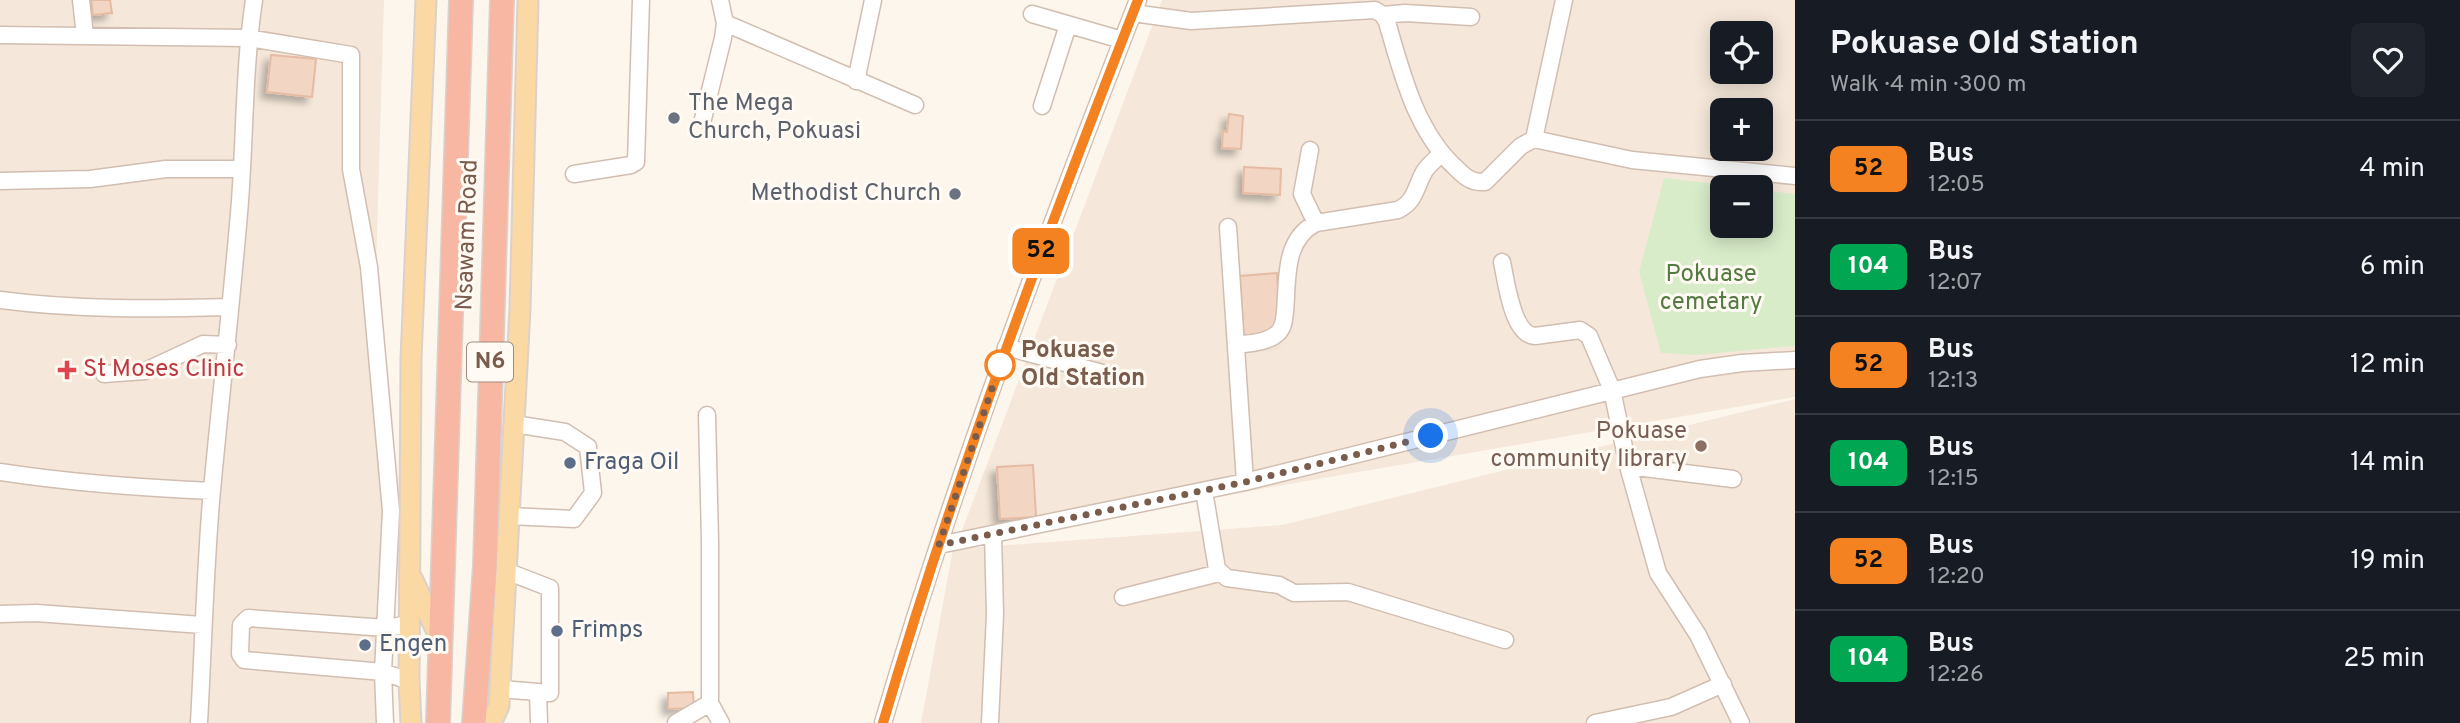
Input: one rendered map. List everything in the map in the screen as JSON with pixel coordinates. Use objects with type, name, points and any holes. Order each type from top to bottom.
[{"type":"highway","name":"Nsawam Road","points":[[438,723],[461,0]]},
{"type":"highway","name":"Nsawam Road","points":[[474,723],[485,566],[502,0]]},
{"type":"main road","points":[[411,723],[411,359],[426,0]]},
{"type":"main road","points":[[491,723],[499,706],[520,309],[527,0]]},
{"type":"main road","points":[[410,572],[440,639]]},
{"type":"street","points":[[81,0],[85,36]]},
{"type":"street","points":[[199,723],[202,625],[212,491],[228,345],[242,169],[248,37],[254,0]]},
{"type":"street","points":[[574,174],[631,165],[638,157],[641,0]]},
{"type":"street","points":[[703,119],[725,23],[720,0]]},
{"type":"street","points":[[856,81],[873,0]]},
{"type":"street","points":[[1534,139],[1563,5],[1551,5],[1546,0]]},
{"type":"street","points":[[883,723],[939,545],[1006,347],[1135,6],[1191,21],[1374,10],[1383,15],[1387,22],[1406,86],[1441,154],[1468,179],[1478,183],[1485,182],[1521,146],[1534,139],[1632,160],[1795,176]]},
{"type":"street","points":[[1383,15],[1405,13],[1471,17]]},
{"type":"street","points":[[1032,14],[1122,40]]},
{"type":"street","points":[[725,23],[915,106]]},
{"type":"street","points":[[1042,106],[1068,25]]},
{"type":"street","points":[[0,35],[248,37],[351,54],[351,169],[369,267],[391,511],[383,672],[385,723]]},
{"type":"street","points":[[1310,150],[1302,194],[1316,223]]},
{"type":"street","points":[[1236,345],[1270,338],[1281,330],[1290,254],[1294,241],[1305,229],[1316,223],[1398,210],[1414,197],[1427,168],[1441,154]]},
{"type":"street","points":[[0,181],[90,179],[166,169],[242,169]]},
{"type":"street","points":[[1228,228],[1245,482]]},
{"type":"street","points":[[1502,262],[1514,314],[1523,332],[1530,336],[1572,330],[1585,332],[1589,336],[1612,390],[1658,573],[1698,635],[1741,723]]},
{"type":"street","points":[[0,300],[44,306],[137,309],[230,307]]},
{"type":"street","points":[[104,374],[145,371],[203,344],[228,345]]},
{"type":"street","points":[[1006,347],[1106,374]]},
{"type":"street","points":[[939,545],[1245,482],[1700,369],[1795,360]]},
{"type":"street","points":[[706,415],[710,703],[721,723]]},
{"type":"street","points":[[509,516],[574,519],[593,493],[588,447],[565,432],[514,424]]},
{"type":"street","points":[[1629,466],[1733,479]]},
{"type":"street","points":[[0,472],[121,487],[212,491]]},
{"type":"street","points":[[1204,491],[1219,572],[1227,578],[1279,584],[1294,593],[1348,592],[1505,639]]},
{"type":"street","points":[[990,723],[995,614],[993,534]]},
{"type":"street","points":[[500,689],[550,693],[550,588],[506,571]]},
{"type":"street","points":[[1123,597],[1219,572]]},
{"type":"street","points":[[0,614],[36,613],[202,625]]},
{"type":"street","points":[[409,681],[383,672],[244,660],[240,654],[241,625],[248,618],[386,628],[410,624]]},
{"type":"street","points":[[1595,723],[1671,707],[1723,684]]},
{"type":"street","points":[[538,692],[539,723]]},
{"type":"street","points":[[676,723],[710,703]]},
{"type":"shaded area","points":[[0,0],[384,0],[376,269],[390,723],[0,723]]},
{"type":"shaded area","points":[[1162,0],[1795,0],[1795,397],[958,541]]},
{"type":"shaded area","points":[[1795,399],[1795,723],[921,723],[953,549],[1282,525]]},
{"type":"green space","name":"Pokuase cemetary","points":[[1664,178],[1710,183],[1710,238],[1773,238],[1773,191],[1795,194],[1795,346],[1696,355],[1661,353],[1639,272]]},
{"type":"building","points":[[91,0],[110,0],[112,13],[93,15]]},
{"type":"building","points":[[271,55],[316,59],[312,97],[267,92]]},
{"type":"building","points":[[1229,114],[1243,116],[1241,149],[1222,148],[1223,131],[1227,132]]},
{"type":"building","points":[[1244,167],[1281,169],[1280,195],[1243,193]]},
{"type":"building","points":[[1277,273],[1281,337],[1244,340],[1240,276]]},
{"type":"building","points":[[1033,465],[1036,517],[1000,519],[997,467]]},
{"type":"building","points":[[693,692],[694,708],[668,709],[668,693]]},
{"type":"bus line","name":"52","points":[[883,723],[939,545],[1006,347],[1089,122],[1138,0]]},
{"type":"place","name":"The Mega Church, Pokuasi","points":[[674,118]]},
{"type":"place","name":"Methodist Church","points":[[955,194]]},
{"type":"place","name":"Pokuase Old Station","points":[[1000,365]]},
{"type":"place","name":"St Moses Clinic","points":[[67,370]]},
{"type":"place","name":"Pokuase community library","points":[[1701,446]]},
{"type":"place","name":"Fraga Oil","points":[[570,463]]},
{"type":"place","name":"Frimps","points":[[557,631]]},
{"type":"place","name":"Engen","points":[[365,645]]},
{"type":"route","points":[[1000,365],[939,545],[1245,482],[1431,436]]}]
